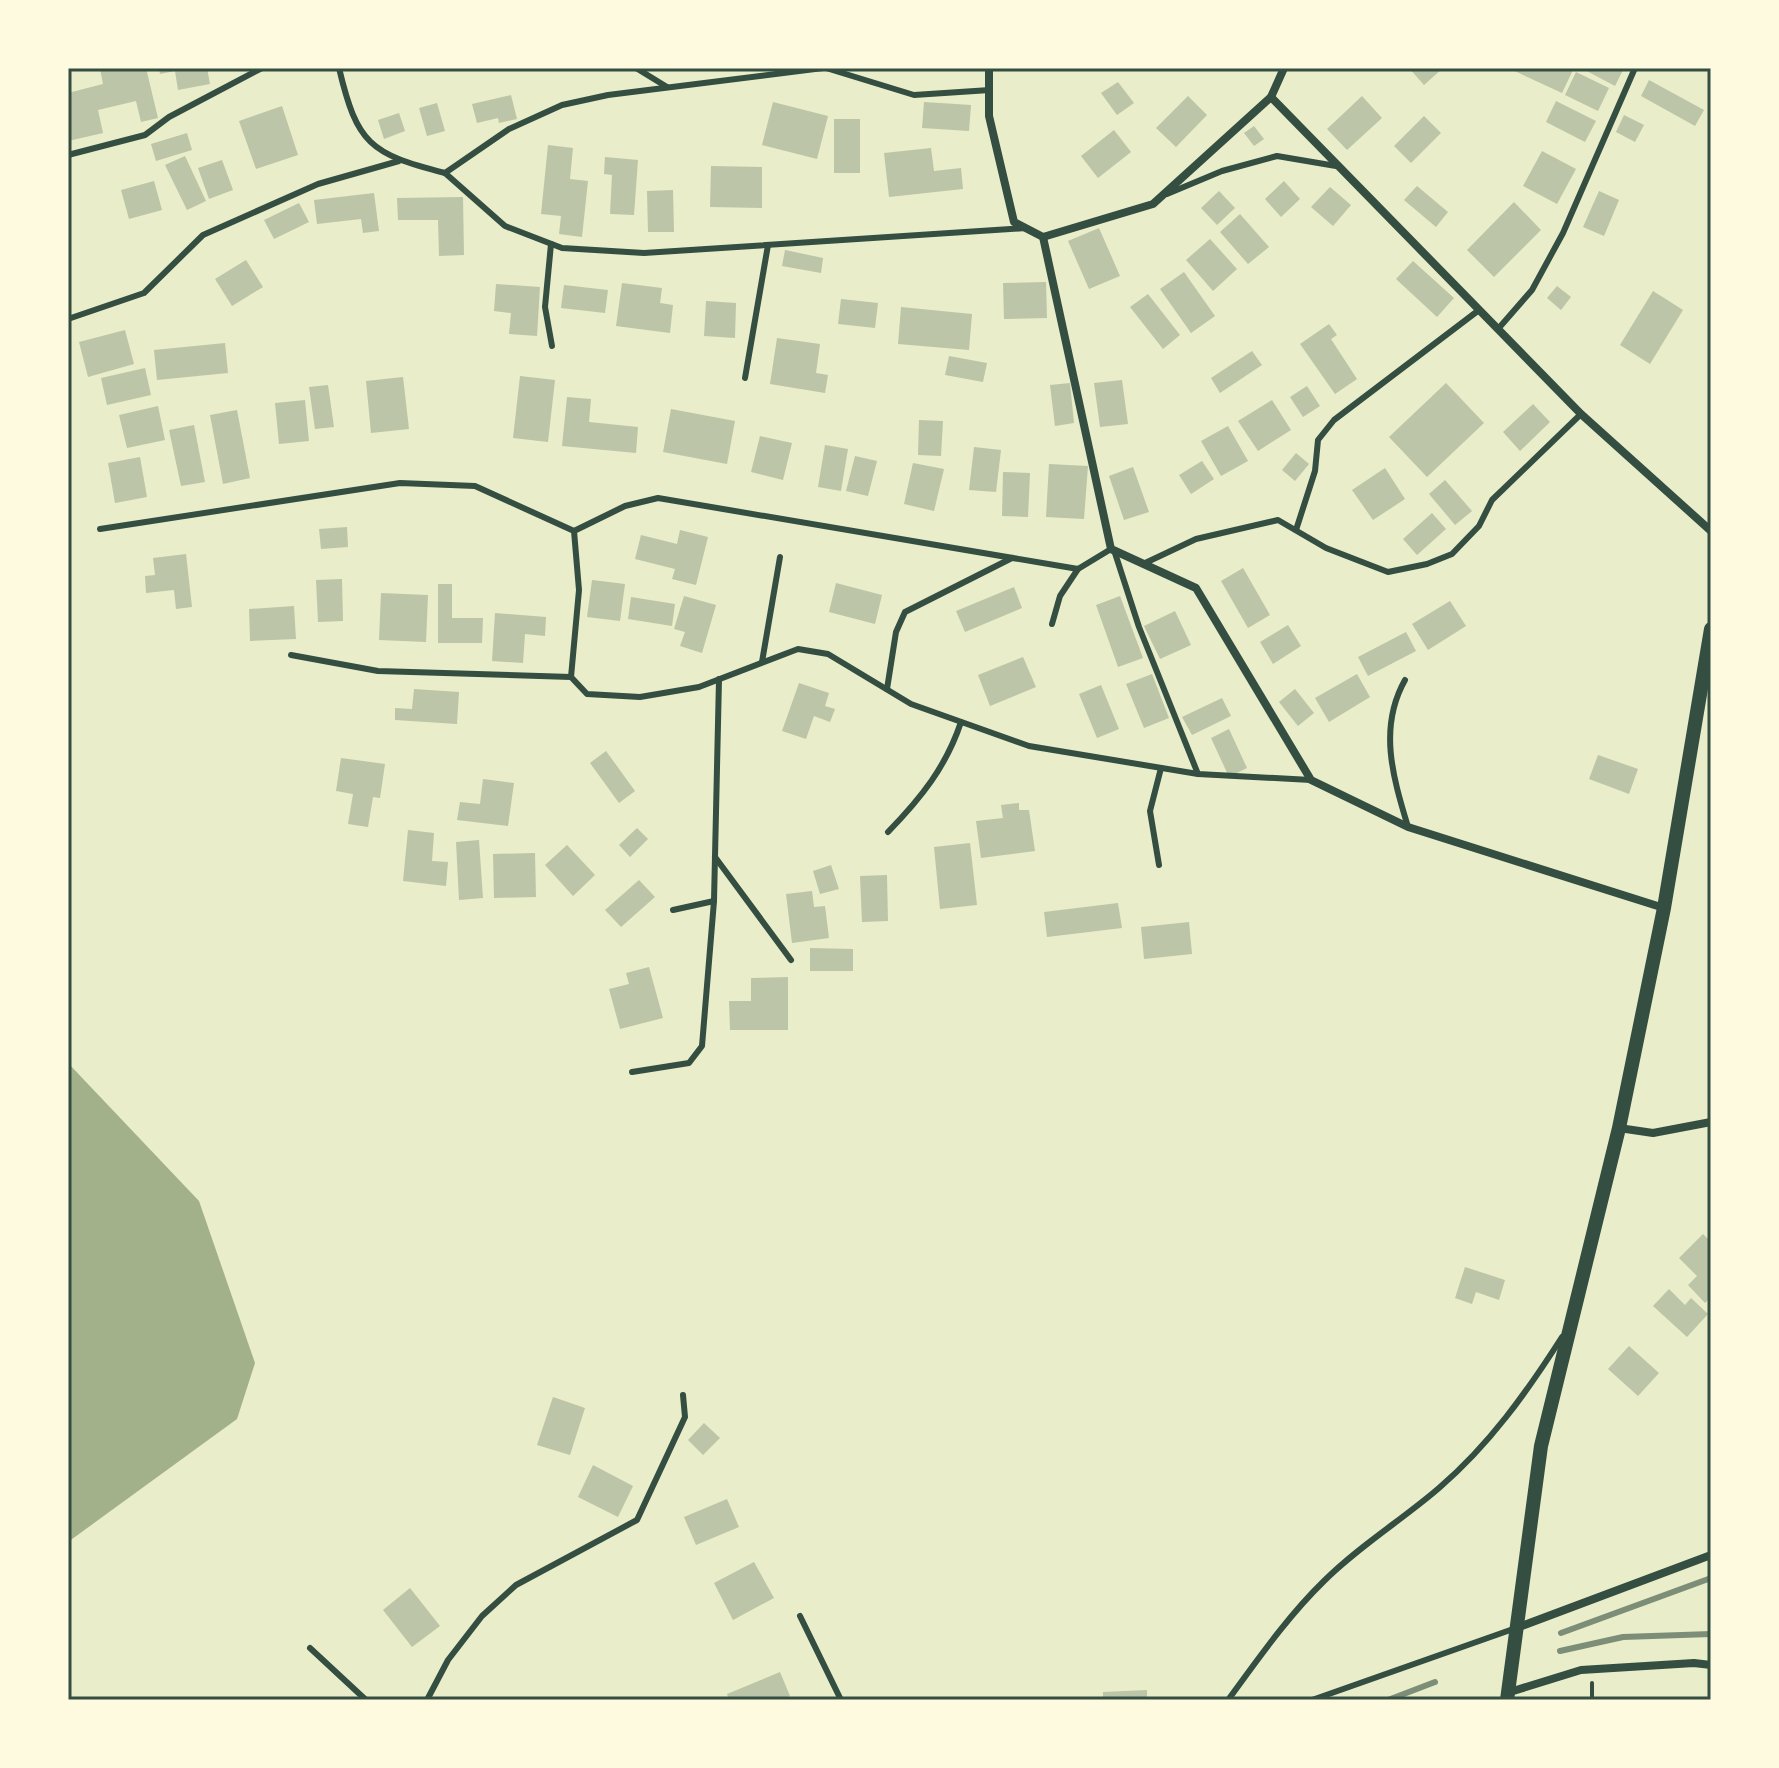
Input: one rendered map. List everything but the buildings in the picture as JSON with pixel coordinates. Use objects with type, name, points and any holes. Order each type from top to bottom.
[{"type":"street","points":[[989,68],[989,116],[1014,222],[1043,237],[1153,204],[1271,97],[1284,68]]},
{"type":"street","points":[[1271,97],[1581,414],[1711,531]]},
{"type":"street","points":[[1043,237],[1113,550],[1196,588],[1311,780],[1408,827],[1664,908]]},
{"type":"street","points":[[1711,629],[1664,908],[1619,1128],[1541,1446],[1508,1696],[1581,1670],[1694,1663],[1711,1665]]},
{"type":"street","points":[[1619,1128],[1653,1133],[1711,1122]]},
{"type":"street","points":[[1519,1627],[1711,1555]]},
{"type":"lane","points":[[68,155],[145,135],[169,117],[262,68]]},
{"type":"lane","points":[[339,68],[349,108],[372,147],[399,161],[445,173],[505,226],[562,248],[644,253],[1026,228]]},
{"type":"lane","points":[[636,68],[667,87]]},
{"type":"lane","points":[[445,173],[509,129],[562,105],[667,87],[825,68],[914,95],[990,90]]},
{"type":"lane","points":[[1498,329],[1532,290],[1563,233],[1635,68]]},
{"type":"lane","points":[[1164,195],[1222,171],[1277,156],[1338,166]]},
{"type":"lane","points":[[68,319],[144,293],[203,235],[318,184],[399,161]]},
{"type":"lane","points":[[551,244],[545,307],[552,346]]},
{"type":"lane","points":[[745,378],[768,245]]},
{"type":"lane","points":[[1296,530],[1315,471],[1318,440],[1334,420],[1479,310]]},
{"type":"lane","points":[[1143,564],[1196,539],[1278,520],[1326,548],[1388,572],[1427,564],[1452,554],[1479,526],[1492,500],[1581,414]]},
{"type":"lane","points":[[100,529],[400,483],[475,486],[574,531]]},
{"type":"lane","points":[[574,531],[625,506],[658,498],[1078,569]]},
{"type":"lane","points":[[571,677],[579,590],[574,531]]},
{"type":"lane","points":[[1052,624],[1060,596],[1078,569],[1113,550],[1139,627],[1198,774]]},
{"type":"lane","points":[[762,662],[780,557]]},
{"type":"lane","points":[[887,689],[896,632],[905,612],[1013,558]]},
{"type":"lane","points":[[291,655],[378,671],[571,677],[587,694],[640,697],[699,687],[798,649],[828,654],[911,704],[1029,746],[1198,774],[1311,780]]},
{"type":"lane","points":[[632,1072],[689,1063],[702,1046],[714,901],[719,679]]},
{"type":"lane","points":[[1405,680],[1393,701],[1388,733],[1395,784],[1408,827]]},
{"type":"lane","points":[[888,832],[922,797],[950,756],[961,722]]},
{"type":"lane","points":[[1159,865],[1150,811],[1161,768]]},
{"type":"lane","points":[[715,857],[791,960]]},
{"type":"lane","points":[[673,910],[714,901]]},
{"type":"lane","points":[[1228,1700],[1263,1652],[1324,1580],[1439,1488],[1486,1442],[1528,1390],[1575,1317]]},
{"type":"lane","points":[[427,1700],[457,1649],[482,1616],[516,1585],[637,1520],[685,1417],[683,1395]]},
{"type":"lane","points":[[800,1616],[841,1700]]},
{"type":"lane","points":[[1312,1700],[1519,1627]]},
{"type":"lane","points":[[310,1648],[366,1700]]},
{"type":"shaded area","points":[[68,1063],[199,1201],[255,1363],[237,1419],[68,1542]]},
{"type":"railway","points":[[1561,1633],[1711,1578]]},
{"type":"railway","points":[[1560,1651],[1623,1637],[1711,1634]]},
{"type":"railway","points":[[1388,1700],[1435,1682]]}]
